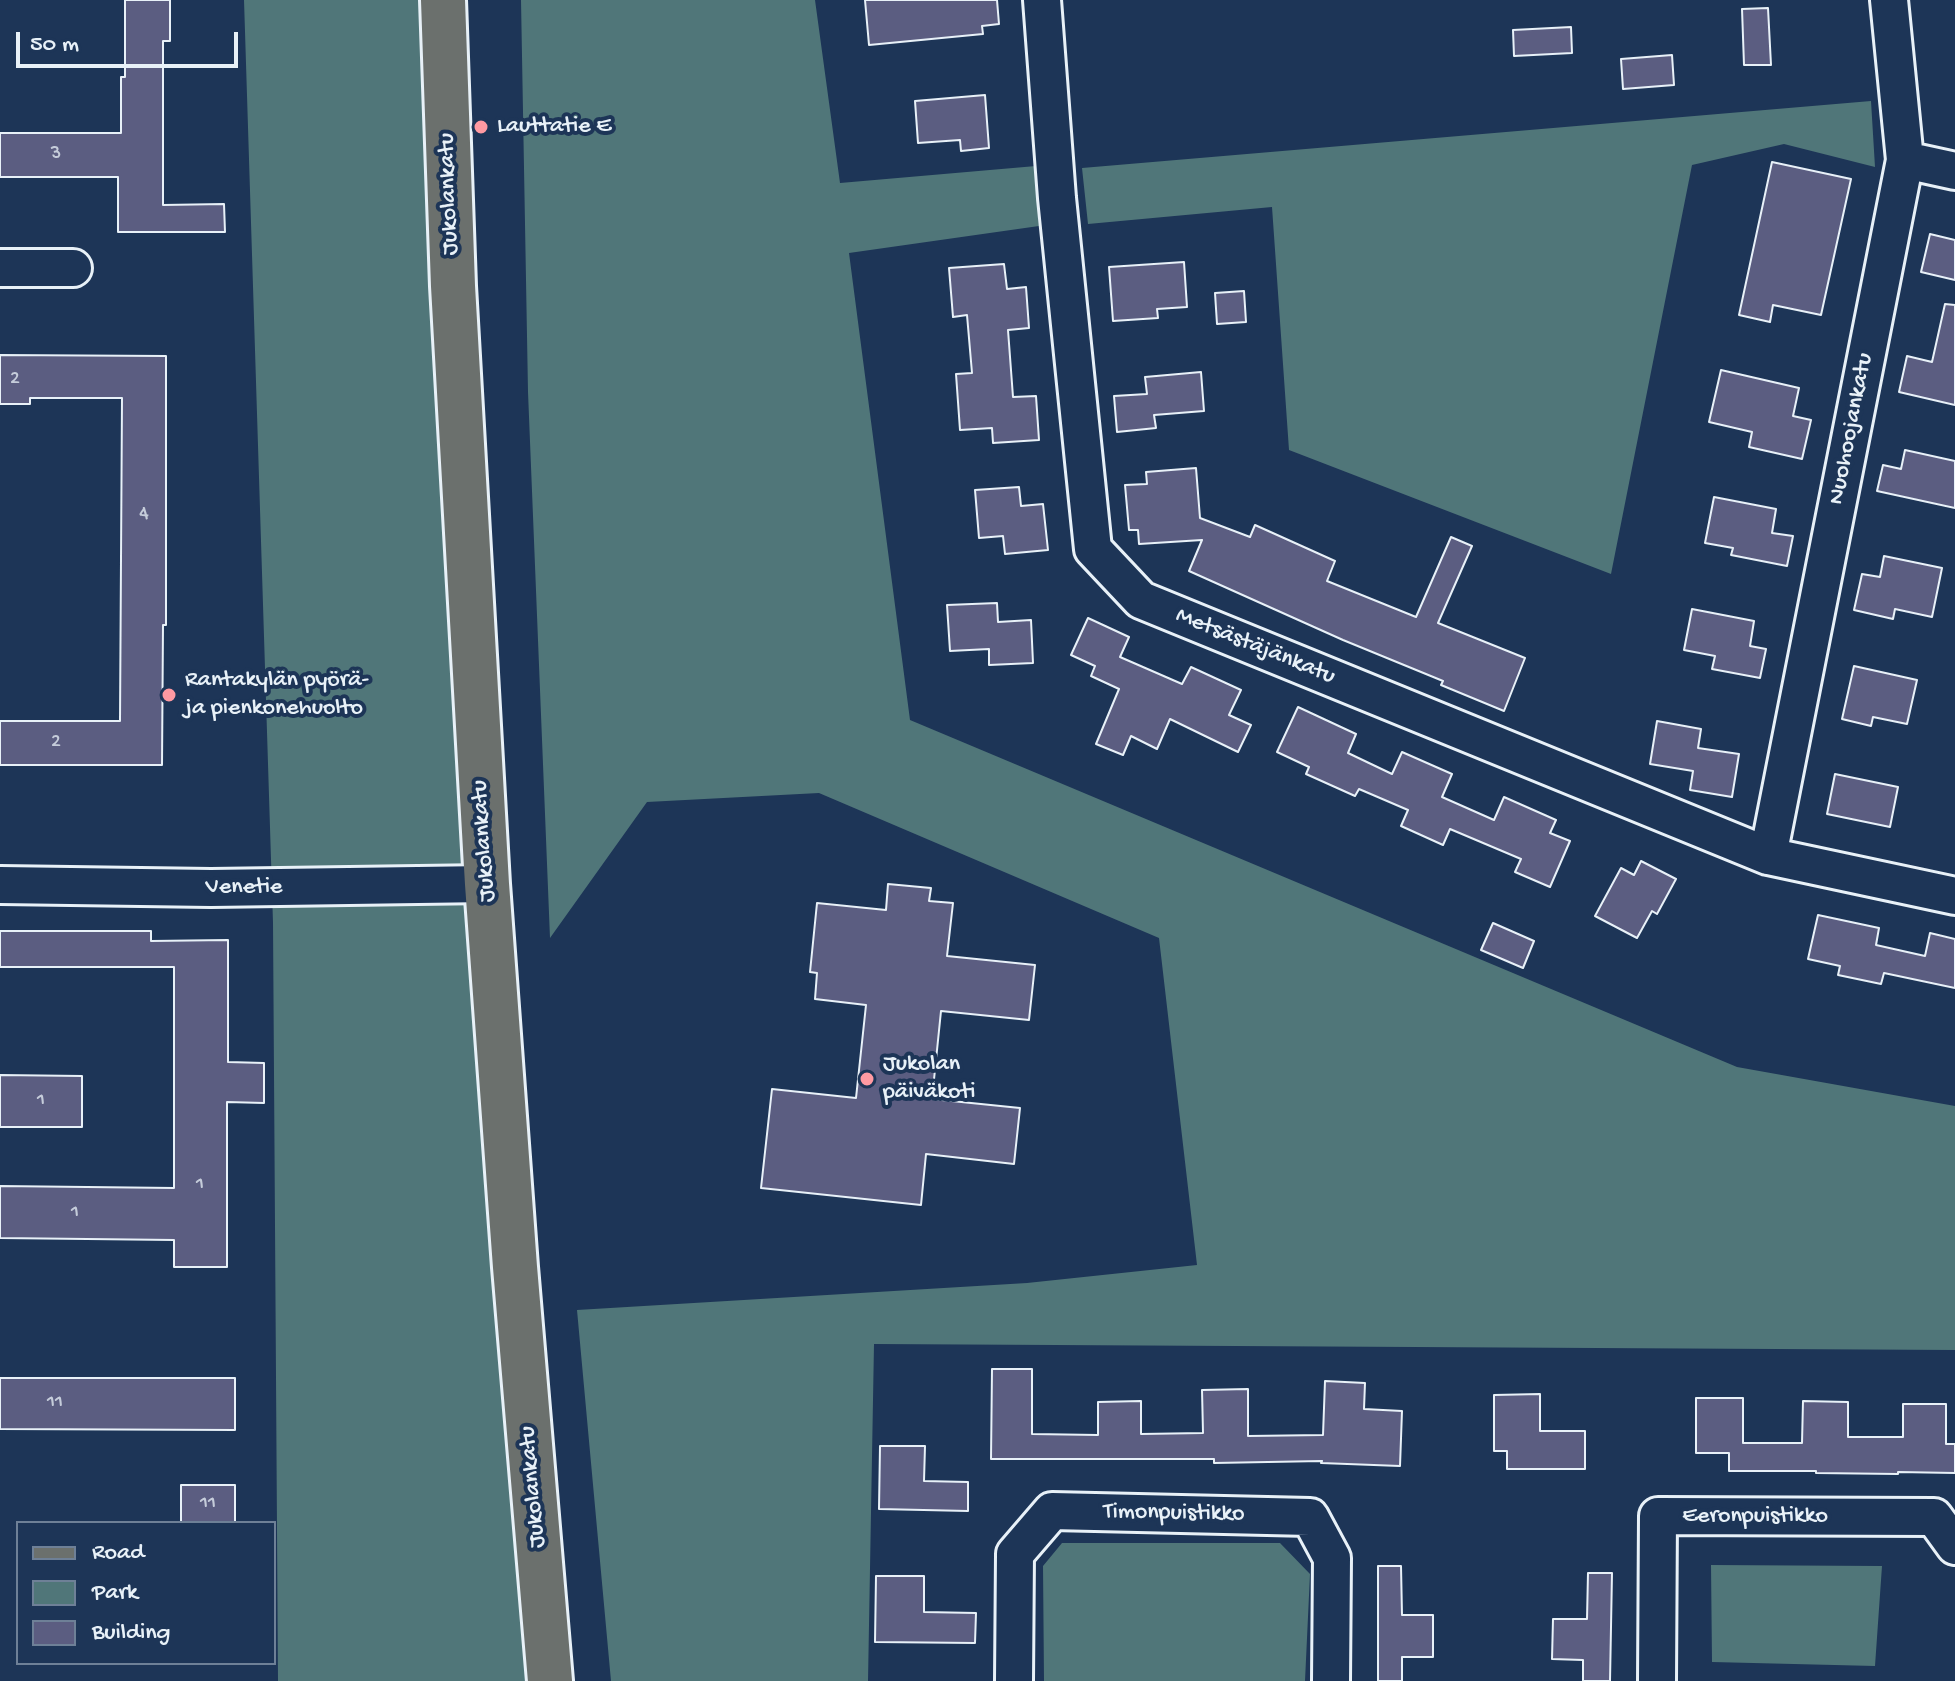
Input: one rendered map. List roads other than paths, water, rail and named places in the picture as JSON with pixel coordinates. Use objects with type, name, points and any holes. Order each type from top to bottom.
[{"type":"main road","name":"Jukolankatu","points":[[443,0],[453,286],[487,884],[550,1681]]},
{"type":"street","name":"Metsästäjänkatu","points":[[1042,0],[1057,198],[1093,549],[1141,600],[1768,856],[1955,896]]},
{"type":"street","name":"Nuohoojankatu","points":[[1768,856],[1905,160],[1889,0]]},
{"type":"street","points":[[1905,160],[1955,171]]},
{"type":"street","points":[[0,268],[73,268]]},
{"type":"street","name":"Venetie","points":[[0,885],[211,888],[487,884]]},
{"type":"street","name":"Timonpuistikko","points":[[1014,1681],[1015,1554],[1052,1511],[1310,1517],[1332,1558],[1331,1681]]},
{"type":"street","name":"Eeronpuistikko","points":[[1657,1681],[1658,1516],[1934,1517],[1955,1546]]},
{"type":"place","name":"Lauttatie E","points":[[481,127]]},
{"type":"place","name":"Rantakylän pyörä- ja pienkonehuolto","points":[[169,695]]},
{"type":"place","name":"Jukolan päiväkoti","points":[[867,1079]]}]
